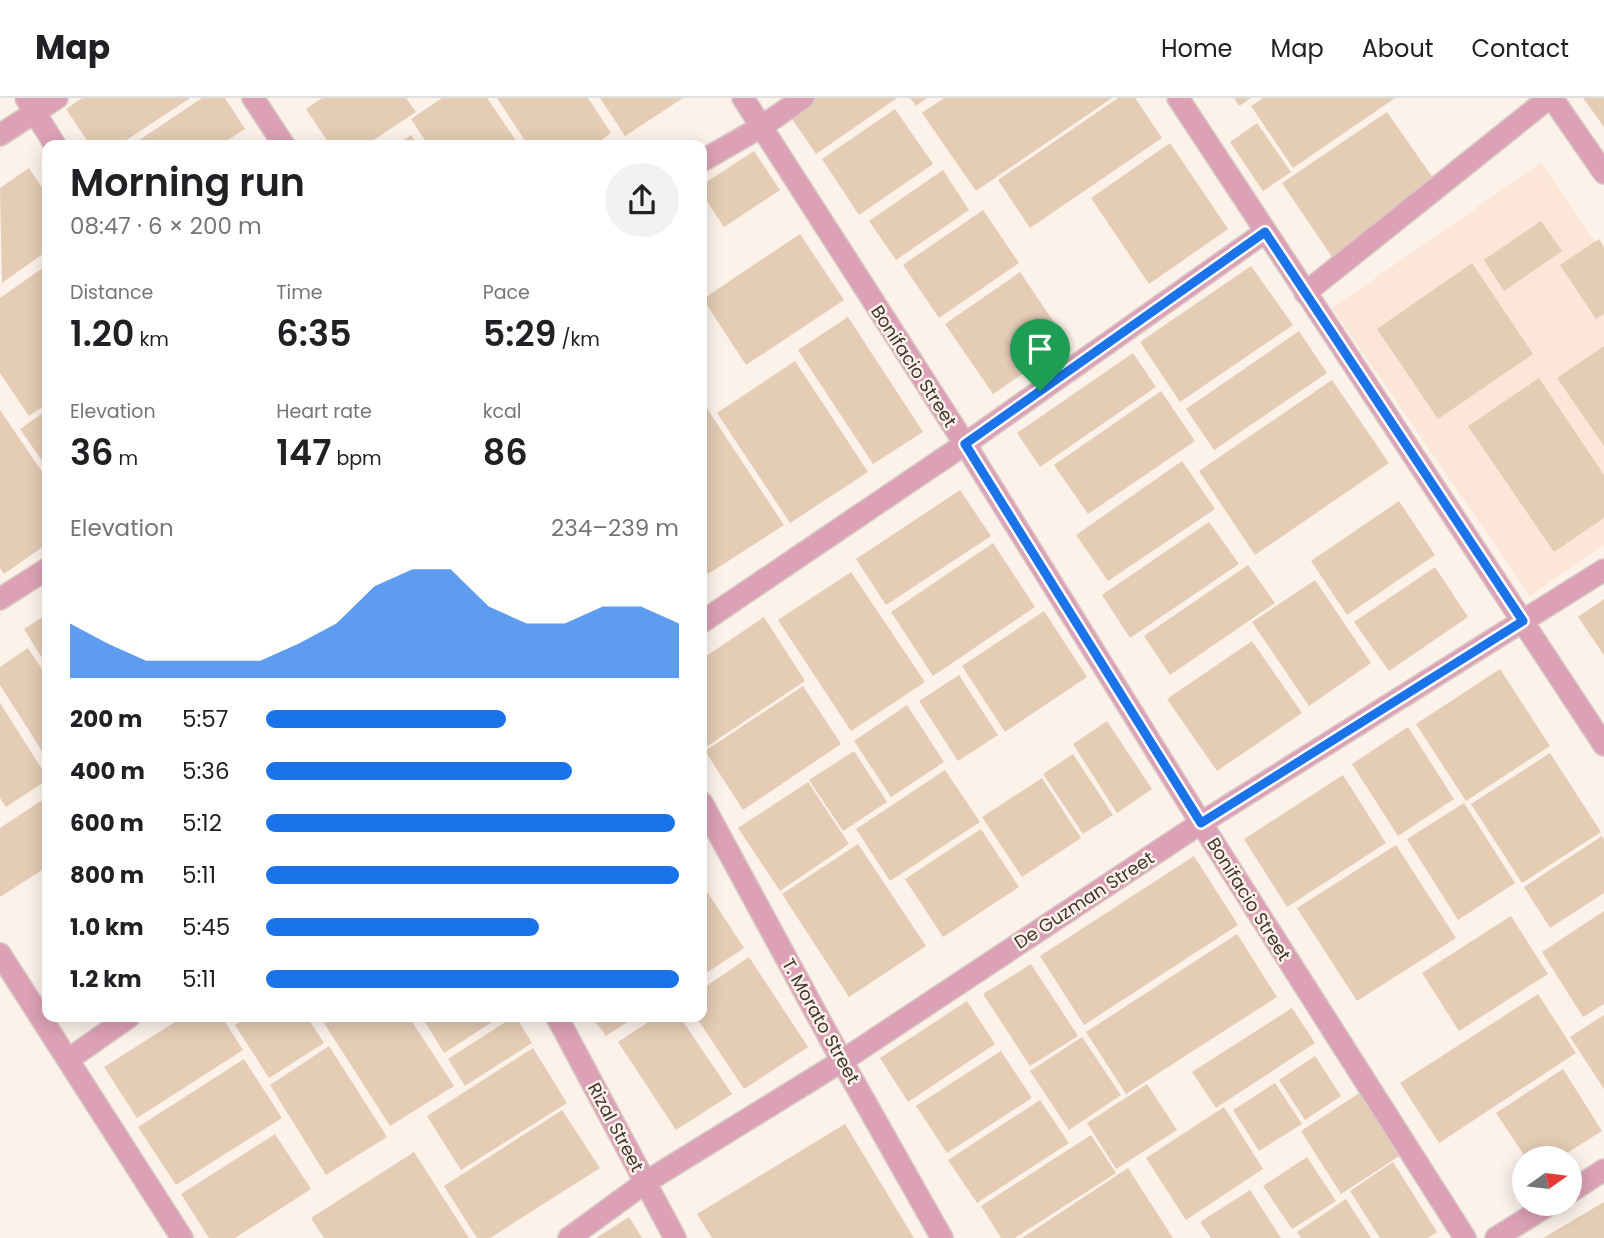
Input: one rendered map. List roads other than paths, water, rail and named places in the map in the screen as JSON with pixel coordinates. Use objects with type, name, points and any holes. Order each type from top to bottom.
[{"type":"street","points":[[0,135],[30,105],[57,98]]},
{"type":"street","points":[[253,98],[282,140]]},
{"type":"street","name":"Bonifacio Street","points":[[743,98],[965,444],[1201,823],[1465,1238]]},
{"type":"street","points":[[707,158],[761,127],[803,98]]},
{"type":"street","points":[[1178,98],[1604,745]]},
{"type":"street","points":[[1305,293],[1550,98],[1604,173]]},
{"type":"street","points":[[30,105],[52,140]]},
{"type":"street","points":[[707,619],[965,444],[1265,232]]},
{"type":"street","name":"De Guzman Street","points":[[569,1238],[646,1182],[842,1061],[1201,823],[1604,570]]},
{"type":"street","points":[[0,599],[42,572]]},
{"type":"street","name":"T. Morato Street","points":[[707,812],[942,1238]]},
{"type":"street","points":[[0,954],[42,1018]]},
{"type":"street","points":[[45,1022],[182,1238]]},
{"type":"street","points":[[69,1059],[122,1022]]},
{"type":"street","name":"Rizal Street","points":[[560,1022],[675,1238]]},
{"type":"street","points":[[1582,1184],[1604,1170]]},
{"type":"street","points":[[1496,1238],[1531,1216]]}]
